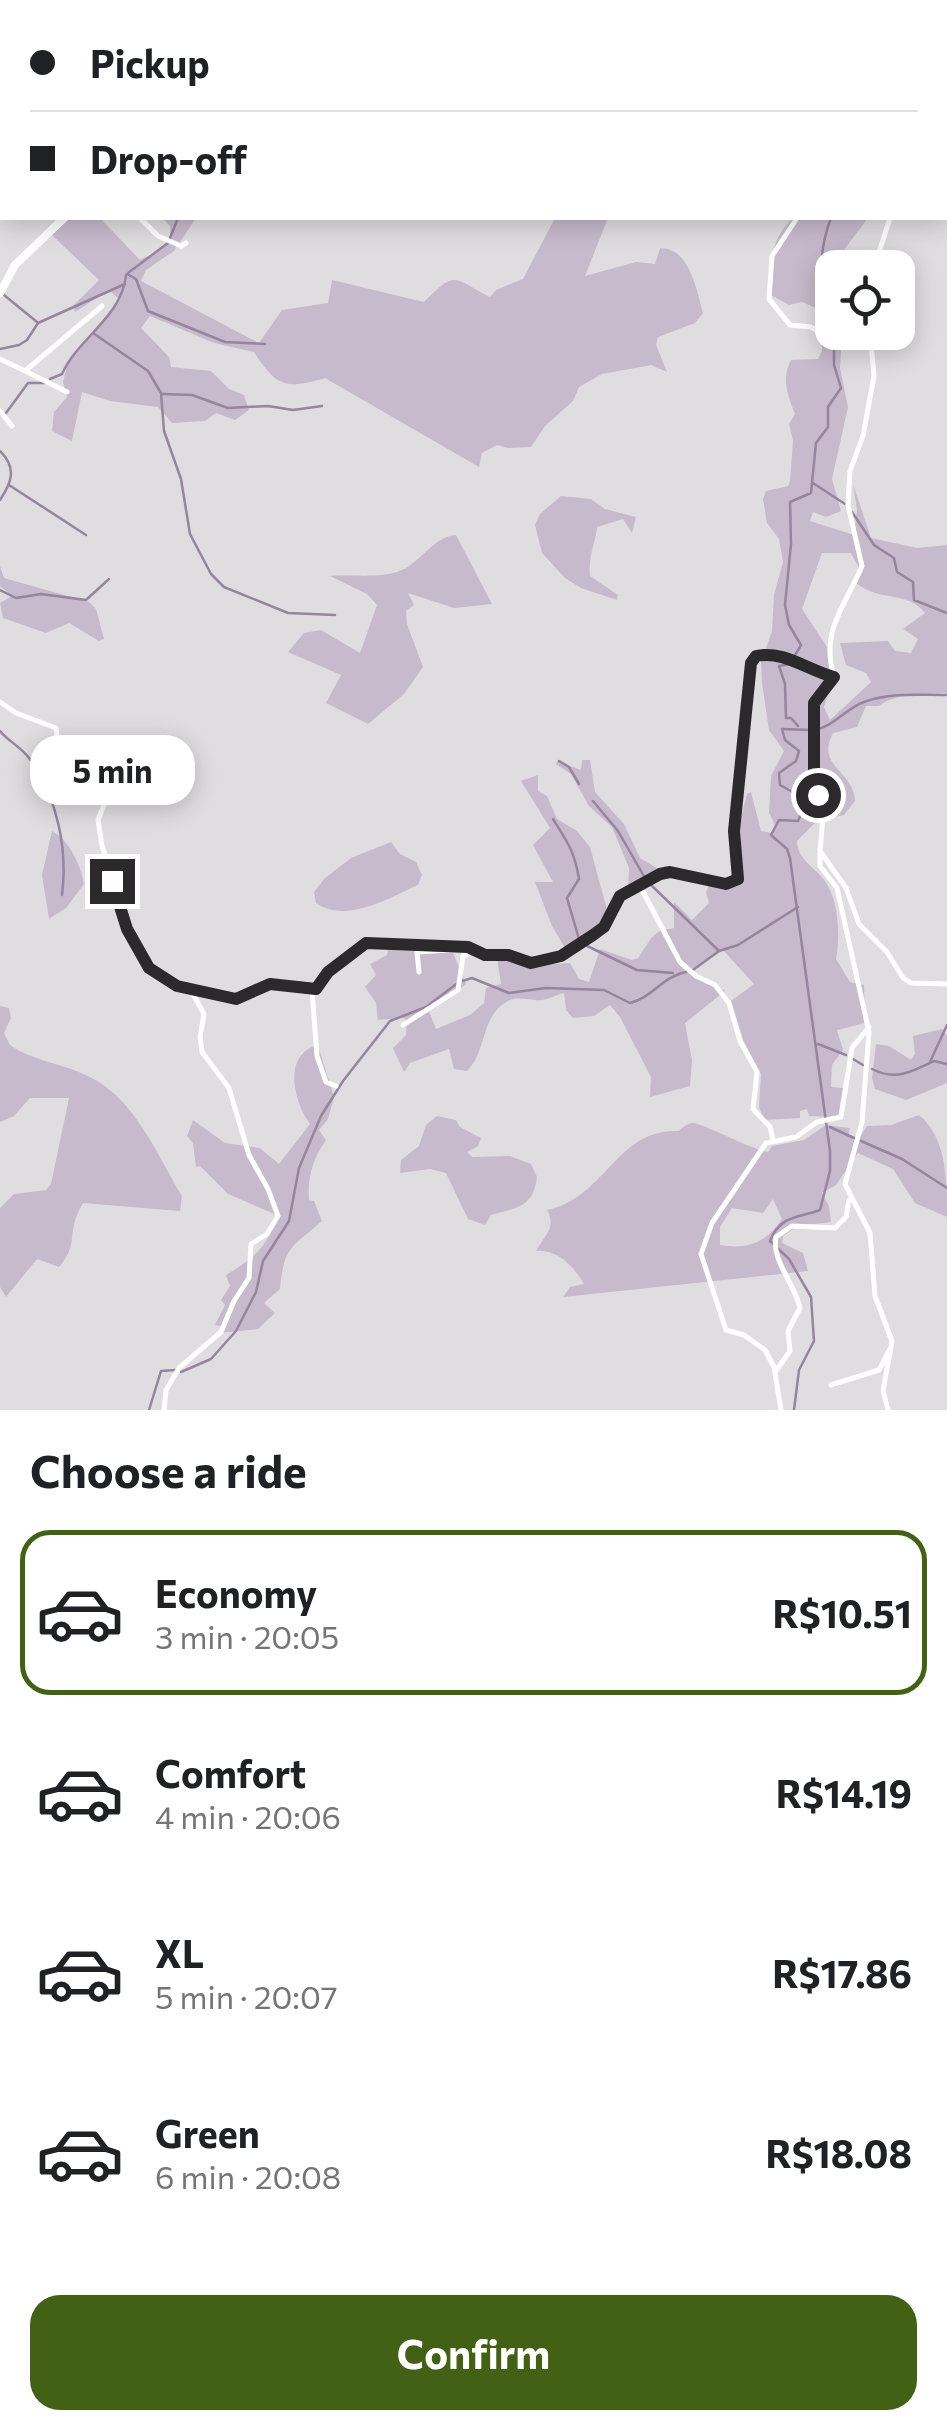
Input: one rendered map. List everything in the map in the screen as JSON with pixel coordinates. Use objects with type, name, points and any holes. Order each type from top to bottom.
[{"type":"street","points":[[0,293],[16,265],[62,220]]},
{"type":"street","points":[[143,220],[169,241],[181,246],[186,243]]},
{"type":"street","points":[[796,220],[772,256],[769,299],[790,325],[815,330]]},
{"type":"street","points":[[880,250],[889,220]]},
{"type":"street","points":[[24,371],[102,306]]},
{"type":"street","points":[[834,677],[826,651],[847,590],[862,566],[848,505],[850,471],[863,436],[874,376],[872,350]]},
{"type":"street","points":[[0,359],[67,392]]},
{"type":"street","points":[[0,411],[12,426]]},
{"type":"street","points":[[0,702],[56,728],[59,754],[104,781],[109,792],[99,816],[99,828],[127,929],[150,970],[192,991],[236,999],[270,984],[319,988],[328,972],[366,943],[476,950],[527,962],[558,957],[604,927],[620,896],[667,872],[726,884],[738,879],[734,831],[751,663],[756,656],[768,653],[834,677]]},
{"type":"street","points":[[834,677],[814,703],[812,715],[814,770],[823,816],[820,866],[837,888],[869,1027],[862,1122],[845,1178],[849,1197],[870,1234],[869,1256],[877,1304],[893,1344],[884,1391],[888,1410]]},
{"type":"street","points":[[820,849],[846,888],[856,919],[887,952],[903,978],[947,984]]},
{"type":"street","points":[[640,886],[688,970],[716,986],[729,1003],[740,1041],[757,1072],[753,1109],[770,1127],[773,1140]]},
{"type":"street","points":[[419,972],[418,952],[458,948]]},
{"type":"street","points":[[403,1025],[448,997],[461,981],[463,956],[476,950]]},
{"type":"street","points":[[312,990],[318,1061],[326,1082],[336,1086]]},
{"type":"street","points":[[164,1410],[166,1390],[178,1370],[219,1337],[249,1278],[251,1244],[267,1234],[278,1216],[249,1155],[229,1088],[202,1052],[204,1014],[192,991]]},
{"type":"street","points":[[781,1410],[775,1372],[764,1348],[726,1330],[701,1256],[714,1220],[762,1148],[773,1140],[796,1137],[841,1117],[852,1048],[869,1027]]},
{"type":"street","points":[[775,1372],[790,1351],[788,1331],[800,1308],[774,1245],[777,1234],[787,1227],[835,1228],[846,1217],[849,1197]]},
{"type":"street","points":[[832,1385],[879,1370],[893,1344]]},
{"type":"shaded area","points":[[68,220],[102,220],[140,260],[162,249],[169,240],[170,226],[164,220],[195,220],[174,251],[146,270],[141,281],[259,343],[282,310],[328,303],[332,280],[424,302],[455,280],[490,297],[496,290],[523,279],[554,220],[607,220],[585,276],[636,262],[655,264],[660,248],[670,250],[685,262],[703,313],[695,323],[658,337],[656,345],[667,372],[651,365],[602,374],[579,387],[573,401],[545,426],[531,447],[497,445],[482,453],[479,467],[325,378],[300,384],[283,382],[269,372],[254,352],[214,343],[150,316],[141,328],[169,357],[171,367],[211,371],[229,389],[244,395],[249,410],[235,420],[216,413],[205,421],[172,423],[158,407],[110,401],[82,392],[72,441],[52,431],[54,412],[67,397],[63,382],[68,361],[120,300],[109,290],[75,312],[73,306],[99,280],[52,235]]},
{"type":"shaded area","points":[[791,220],[866,220],[844,250],[815,250],[815,307],[802,302],[789,305],[771,295],[773,253],[779,235]]},
{"type":"shaded area","points":[[841,350],[840,368],[848,407],[832,479],[841,511],[826,517],[813,512],[810,521],[854,535],[857,510],[853,484],[871,538],[917,548],[947,545],[947,693],[902,696],[879,706],[866,706],[857,727],[833,733],[829,753],[849,782],[855,801],[844,815],[835,817],[827,811],[797,841],[804,860],[832,894],[838,922],[836,959],[850,982],[864,985],[865,1023],[837,1030],[843,1050],[832,1065],[831,1087],[843,1088],[838,1117],[809,1116],[807,1109],[800,1111],[800,1118],[764,1120],[759,1107],[761,1074],[744,1042],[731,1001],[754,984],[723,950],[690,971],[725,991],[685,1023],[692,1060],[690,1086],[650,1097],[651,1077],[620,1017],[610,1005],[594,1016],[573,1018],[566,1010],[564,993],[542,1000],[514,999],[500,1006],[467,1071],[454,1069],[449,1049],[410,1063],[404,1072],[393,1048],[406,1035],[407,1022],[404,1018],[378,1020],[376,1003],[365,987],[376,975],[370,964],[387,955],[388,950],[453,953],[466,984],[429,1011],[436,1029],[470,1015],[484,1003],[486,988],[501,984],[497,958],[531,965],[570,963],[579,979],[589,982],[600,949],[632,960],[661,930],[674,928],[674,902],[692,920],[709,903],[706,892],[710,883],[734,886],[741,881],[740,822],[747,794],[751,792],[761,831],[772,833],[775,825],[769,813],[771,776],[784,751],[769,730],[761,662],[772,631],[774,595],[783,562],[779,539],[767,523],[763,499],[766,491],[788,486],[790,481],[793,441],[789,424],[795,414],[787,387],[788,367],[791,360],[818,359],[822,351]],"holes":[[[822,553],[851,553],[859,568],[856,583],[875,593],[910,601],[925,613],[903,629],[918,639],[911,653],[895,651],[888,641],[840,643],[846,665],[866,673],[871,682],[830,720],[824,707],[833,679],[827,647],[802,609]]]},
{"type":"shaded area","points":[[561,496],[591,499],[605,509],[636,517],[632,533],[623,519],[597,527],[590,576],[618,595],[617,600],[565,578],[542,553],[535,525],[540,514]]},
{"type":"shaded area","points":[[456,535],[492,604],[454,608],[408,593],[414,605],[406,611],[407,624],[423,667],[404,694],[368,724],[326,703],[341,675],[288,652],[304,633],[321,630],[360,653],[377,605],[367,594],[330,576],[394,573],[441,540]]},
{"type":"shaded area","points":[[0,566],[4,578],[89,602],[96,609],[104,639],[99,641],[69,623],[46,633],[3,618],[0,603],[12,596],[0,586]]},
{"type":"shaded area","points":[[582,760],[590,760],[595,792],[624,824],[640,858],[670,876],[645,889],[628,892],[629,868],[612,827],[589,806],[571,774],[556,764],[557,761],[581,770]]},
{"type":"shaded area","points":[[538,775],[538,791],[547,796],[557,819],[577,831],[590,847],[610,921],[599,939],[568,953],[552,926],[535,882],[553,882],[533,845],[550,828],[521,781]]},
{"type":"shaded area","points":[[52,831],[73,853],[84,884],[66,908],[49,919],[42,875]]},
{"type":"shaded area","points":[[391,842],[400,854],[416,862],[422,875],[418,885],[354,910],[328,909],[316,903],[314,892],[325,878],[351,858]]},
{"type":"shaded area","points":[[0,1006],[9,1008],[11,1018],[4,1033],[10,1045],[88,1076],[119,1098],[143,1129],[182,1196],[180,1211],[83,1203],[69,1251],[59,1267],[37,1259],[6,1297],[0,1287],[0,1208],[14,1194],[46,1190],[51,1184],[69,1098],[30,1098],[14,1116],[0,1122]]},
{"type":"shaded area","points":[[942,1029],[947,1036],[947,1083],[906,1100],[875,1089],[872,1078],[876,1044],[889,1046],[911,1060],[915,1054],[913,1036]]},
{"type":"shaded area","points":[[315,1036],[334,1097],[328,1119],[319,1130],[326,1140],[314,1161],[309,1184],[309,1200],[314,1201],[322,1221],[287,1255],[280,1289],[264,1303],[275,1313],[258,1329],[220,1333],[221,1326],[215,1325],[225,1305],[221,1300],[230,1286],[226,1275],[259,1250],[279,1216],[228,1194],[200,1166],[196,1167],[193,1143],[187,1136],[193,1120],[225,1143],[260,1148],[279,1164],[310,1124],[294,1081],[298,1060],[314,1046]]},
{"type":"shaded area","points":[[919,1115],[935,1135],[946,1175],[947,1217],[915,1203],[893,1169],[858,1153],[836,1185],[822,1193],[831,1222],[798,1226],[783,1236],[782,1243],[803,1253],[808,1271],[563,1297],[570,1287],[584,1284],[564,1260],[536,1251],[550,1227],[547,1210],[584,1192],[625,1151],[658,1133],[679,1131],[692,1123],[768,1152],[772,1146],[804,1140],[826,1125],[850,1128],[848,1136],[860,1137],[867,1126],[891,1125]],"holes":[[[773,1199],[782,1219],[756,1242],[720,1245],[720,1227],[732,1208],[763,1213]]]},
{"type":"shaded area","points":[[437,1116],[456,1120],[460,1127],[481,1138],[478,1146],[467,1152],[472,1157],[510,1156],[531,1164],[537,1177],[527,1201],[491,1215],[485,1225],[468,1219],[446,1173],[430,1169],[400,1173],[401,1160],[419,1146],[426,1125]]},
{"type":"waterway","points":[[128,273],[168,243],[177,220]]},
{"type":"waterway","points":[[823,250],[830,220]]},
{"type":"waterway","points":[[127,274],[136,279],[148,311],[225,342],[265,344]]},
{"type":"waterway","points":[[50,379],[62,374],[117,303],[126,275]]},
{"type":"waterway","points":[[0,349],[27,340],[38,323],[125,284]]},
{"type":"waterway","points":[[4,295],[37,322]]},
{"type":"waterway","points":[[93,333],[148,371],[161,393],[164,431],[181,479],[190,534],[211,574],[224,587],[288,613],[335,615]]},
{"type":"waterway","points":[[798,726],[786,718],[785,684],[779,666],[790,664],[801,645],[789,625],[785,605],[791,544],[790,502],[811,493],[816,443],[828,427],[828,407],[841,388],[834,350]]},
{"type":"waterway","points":[[6,413],[28,383],[44,383]]},
{"type":"waterway","points":[[163,394],[192,395],[228,408],[268,406],[293,410],[322,406]]},
{"type":"waterway","points":[[0,451],[11,469],[0,500]]},
{"type":"waterway","points":[[813,483],[845,504]]},
{"type":"waterway","points":[[9,485],[86,535]]},
{"type":"waterway","points":[[852,512],[874,545],[894,558],[897,572],[913,582],[914,600],[947,613]]},
{"type":"waterway","points":[[0,590],[16,598],[41,594],[86,600],[109,579]]},
{"type":"waterway","points":[[814,730],[874,699],[947,695]]},
{"type":"waterway","points":[[794,1410],[799,1370],[814,1341],[811,1297],[789,1259],[770,1241],[785,1222],[820,1210],[830,1171],[830,1151],[790,858],[787,849],[771,835],[779,820],[798,821],[807,800],[780,785],[779,773],[796,761],[799,751],[785,740],[782,729],[809,730]]},
{"type":"waterway","points":[[0,731],[29,758],[47,789],[62,841],[62,895]]},
{"type":"waterway","points":[[559,761],[569,767],[579,784]]},
{"type":"waterway","points":[[593,801],[618,831],[645,878]]},
{"type":"waterway","points":[[553,819],[570,847],[577,869],[579,879],[567,898],[579,939]]},
{"type":"waterway","points":[[648,882],[718,950]]},
{"type":"waterway","points":[[693,970],[798,907]]},
{"type":"waterway","points":[[583,944],[637,970],[673,973]]},
{"type":"waterway","points":[[181,1372],[211,1359],[236,1331],[256,1292],[263,1261],[289,1221],[299,1168],[321,1116],[390,1021],[426,1007],[459,982],[472,978],[509,993],[546,988],[604,990],[630,1003],[686,972]]},
{"type":"waterway","points":[[930,1062],[947,1025]]},
{"type":"waterway","points":[[818,1044],[846,1055]]},
{"type":"waterway","points":[[853,1059],[863,1065]]},
{"type":"waterway","points":[[872,1069],[896,1075],[934,1061],[947,1064]]},
{"type":"waterway","points":[[830,1127],[854,1138]]},
{"type":"waterway","points":[[861,1141],[902,1159],[947,1188]]},
{"type":"waterway","points":[[149,1410],[161,1371],[176,1370]]},
{"type":"route","points":[[112,881],[127,929],[150,970],[182,988],[225,999],[244,998],[270,984],[316,989],[330,970],[360,946],[375,941],[468,947],[485,955],[508,955],[531,963],[558,957],[604,927],[620,896],[660,874],[670,872],[726,884],[738,879],[734,831],[751,663],[756,656],[768,653],[786,656],[805,669],[834,677],[814,703],[812,716],[818,795]]}]
